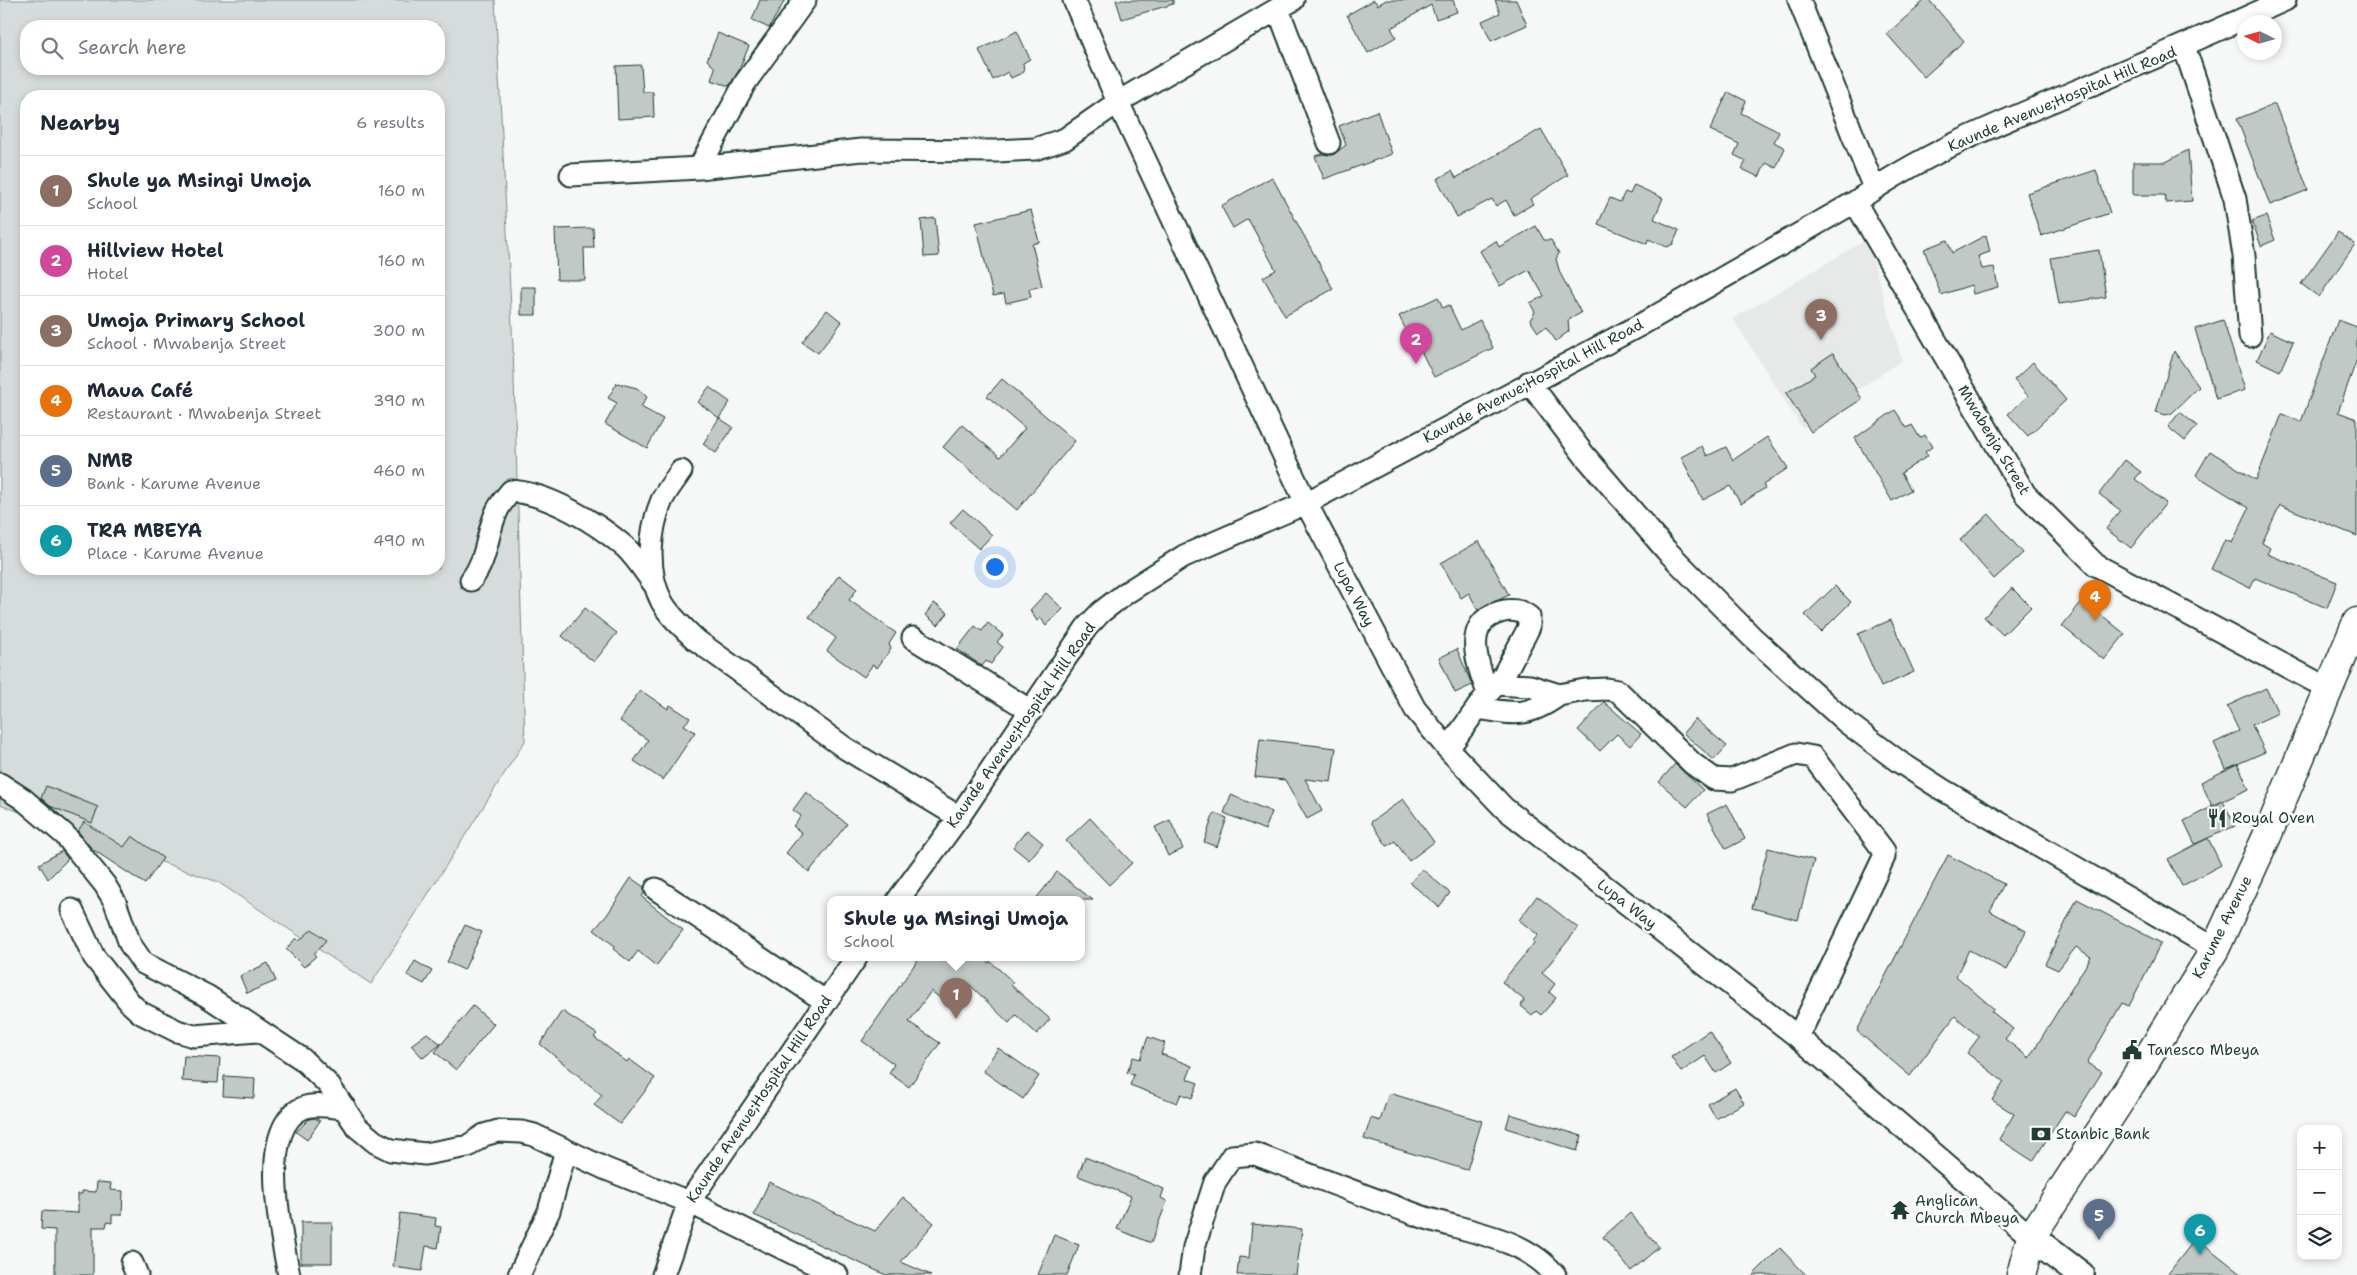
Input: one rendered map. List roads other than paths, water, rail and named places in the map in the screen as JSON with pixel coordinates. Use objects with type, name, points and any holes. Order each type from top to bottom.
[{"type":"main road","name":"Karume Avenue","points":[[2021,1275],[2031,1237],[2137,1075],[2215,949],[2267,836],[2357,622]]},
{"type":"street","points":[[699,168],[745,83],[805,0]]},
{"type":"street","name":"Lupa Way","points":[[1074,0],[1118,102],[1306,503],[1416,710],[1448,749],[1504,808],[1798,1037],[2031,1237]]},
{"type":"street","points":[[1799,0],[1874,188]]},
{"type":"street","name":"Kaunde Avenue;Hospital Hill Road","points":[[901,896],[959,818],[1086,628],[1101,612],[1184,556],[1306,503],[1529,382],[1642,324],[1854,202],[1874,188],[1970,135],[2184,46],[2285,0]]},
{"type":"street","points":[[571,175],[699,168],[861,150],[997,151],[1035,149],[1064,139],[1118,102],[1285,4],[1329,143]]},
{"type":"street","points":[[2184,46],[2235,199],[2244,256],[2250,336]]},
{"type":"street","name":"Mwabenja Street","points":[[1854,202],[2025,494],[2096,565],[2329,689]]},
{"type":"street","points":[[1529,382],[1585,456],[1666,550],[1752,637],[1846,722],[1898,761],[1943,790],[2215,949]]},
{"type":"street","points":[[681,471],[662,500],[652,534],[650,552],[656,586],[662,603],[674,619],[696,640],[845,748],[959,818]]},
{"type":"street","points":[[471,580],[480,569],[497,511],[511,492],[517,492],[568,509],[601,530],[626,548],[656,586]]},
{"type":"street","points":[[913,638],[1031,711]]},
{"type":"street","points":[[1448,749],[1487,695],[1530,686],[1559,695]]},
{"type":"street","points":[[1487,695],[1526,713],[1542,707],[1559,695],[1585,690],[1607,689],[1618,691],[1694,764],[1714,780],[1732,780],[1796,754],[1812,757],[1884,851],[1881,866],[1798,1037]]},
{"type":"street","points":[[0,784],[23,799],[65,835],[105,885],[115,902],[133,949],[143,963],[207,996],[311,1067],[328,1084],[364,1135],[391,1150],[425,1154],[468,1146],[484,1136],[498,1131],[512,1131],[534,1135],[606,1169],[689,1202],[837,1275]]},
{"type":"street","points":[[656,889],[824,1001]]},
{"type":"street","points":[[72,910],[94,957],[131,1004],[141,1013],[194,1036],[257,1031]]},
{"type":"street","name":"Kaunde Avenue;Hospital Hill Road","points":[[663,1275],[689,1202],[824,1001],[854,961]]},
{"type":"street","points":[[289,1275],[275,1184],[280,1134],[296,1112],[302,1108],[314,1106],[345,1108]]},
{"type":"street","points":[[520,1275],[549,1211],[566,1150]]},
{"type":"street","points":[[1190,1275],[1194,1247],[1215,1182],[1232,1156],[1255,1154],[1422,1216],[1508,1243],[1535,1259],[1555,1275]]},
{"type":"street","points":[[2031,1237],[2081,1275]]},
{"type":"place","name":"Umoja Primary School","points":[[1821,340]]},
{"type":"place","name":"Hillview Hotel","points":[[1416,364]]},
{"type":"place","name":"Maua Café","points":[[2095,621]]},
{"type":"place","name":"Royal Oven","points":[[2217,818]]},
{"type":"place","name":"Shule ya Msingi Umoja","points":[[956,1019]]},
{"type":"place","name":"Tanesco Mbeya","points":[[2132,1050]]},
{"type":"place","name":"Stanbic Bank","points":[[2041,1134]]},
{"type":"place","name":"Anglican Church Mbeya","points":[[1900,1210]]},
{"type":"place","name":"NMB","points":[[2099,1240]]},
{"type":"place","name":"TRA MBEYA","points":[[2200,1255]]}]
